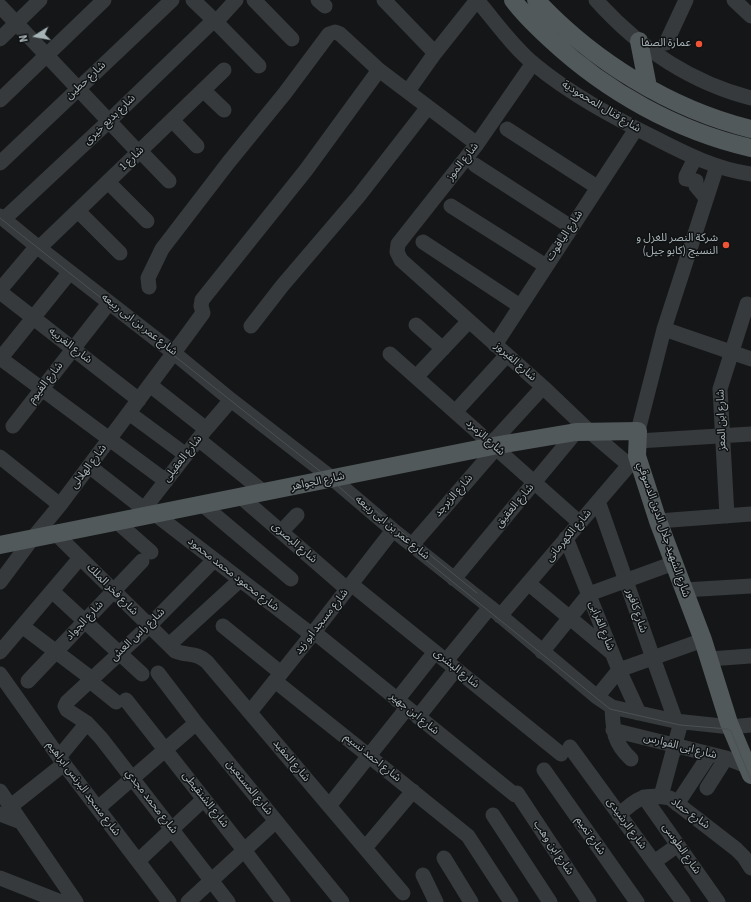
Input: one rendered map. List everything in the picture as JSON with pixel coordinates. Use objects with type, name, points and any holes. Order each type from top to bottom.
[{"type":"main road","points":[[513,0],[524,14],[559,48],[617,91],[678,124],[720,140],[751,148]]},
{"type":"main road","points":[[536,0],[559,22],[616,68],[648,87],[689,107],[717,118],[751,128]]},
{"type":"main road","points":[[639,41],[648,87]]},
{"type":"main road","name":"شارع الجواهر","points":[[0,545],[117,522],[145,514],[265,493],[493,446],[582,432],[636,448]]},
{"type":"main road","name":"شارع الشهيد جلال الدين الدسوقي","points":[[636,448],[658,521],[703,640],[731,727],[749,770]]},
{"type":"street","points":[[0,39],[40,0]]},
{"type":"street","points":[[0,100],[104,0]]},
{"type":"street","name":"شارع حطين","points":[[0,163],[172,0]]},
{"type":"street","points":[[193,0],[259,66]]},
{"type":"street","name":"شارع بديع خيرى","points":[[2,218],[109,121],[236,0]]},
{"type":"street","points":[[254,0],[292,39]]},
{"type":"street","points":[[408,92],[435,53],[477,0]]},
{"type":"street","name":"شارع قنال المحمودية","points":[[477,0],[519,50],[533,63],[561,84],[636,129],[695,158],[717,166],[751,174]]},
{"type":"street","points":[[596,0],[621,26],[665,60],[692,76],[718,88],[751,98]]},
{"type":"street","points":[[666,43],[686,0]]},
{"type":"street","points":[[678,17],[684,20],[694,0]]},
{"type":"street","points":[[734,0],[751,16]]},
{"type":"street","points":[[392,3],[435,53]]},
{"type":"street","points":[[0,6],[109,121],[170,181]]},
{"type":"street","points":[[149,287],[148,278],[162,249],[228,163],[285,93],[329,34],[335,32],[340,34],[379,70],[477,144]]},
{"type":"street","name":"شارع الموز","points":[[401,260],[397,252],[398,244],[477,144],[533,63]]},
{"type":"street","name":"شارع 1","points":[[0,291],[38,247],[140,152],[224,70]]},
{"type":"street","name":"شارع الهلالى","points":[[0,582],[60,505],[203,313],[201,306],[202,300],[306,170],[379,70]]},
{"type":"street","points":[[204,90],[224,110]]},
{"type":"street","points":[[251,326],[282,286],[358,197],[428,107]]},
{"type":"street","points":[[172,120],[197,146]]},
{"type":"street","points":[[507,129],[597,187]]},
{"type":"street","name":"شارع الياقوت","points":[[495,345],[636,129]]},
{"type":"street","points":[[695,158],[686,179],[696,181],[696,186],[706,198]]},
{"type":"street","points":[[475,165],[571,227]]},
{"type":"street","points":[[717,166],[664,329],[636,448],[722,435],[751,434]]},
{"type":"street","points":[[108,182],[147,221]]},
{"type":"street","points":[[451,206],[546,266]]},
{"type":"street","points":[[78,211],[120,254]]},
{"type":"street","name":"شارع عمر بن ابى ربيعه","points":[[2,218],[175,352],[231,400],[333,479],[597,697],[612,707],[678,722],[731,727],[751,725]]},
{"type":"street","points":[[423,242],[520,306]]},
{"type":"street","name":"شارع الفيروز","points":[[401,260],[543,387],[582,432],[636,448]]},
{"type":"street","points":[[70,272],[0,358],[166,481]]},
{"type":"street","name":"شارع الغربيه","points":[[0,291],[139,400]]},
{"type":"street","name":"شارع الفيوم","points":[[13,426],[109,302]]},
{"type":"street","name":"شارع ابن المعز","points":[[727,516],[720,389],[748,304]]},
{"type":"street","points":[[416,377],[468,321]]},
{"type":"street","points":[[416,325],[443,349]]},
{"type":"street","points":[[664,329],[751,359]]},
{"type":"street","name":"شارع الزمرد","points":[[390,354],[580,523]]},
{"type":"street","points":[[455,412],[507,355]]},
{"type":"street","points":[[150,385],[265,493]]},
{"type":"street","name":"شارع الزبرجد","points":[[412,545],[543,387]]},
{"type":"street","name":"شارع العقيلى","points":[[145,514],[166,481],[202,434],[231,400]]},
{"type":"street","points":[[129,413],[186,455]]},
{"type":"street","name":"شارع العقيق","points":[[454,579],[534,482],[582,432]]},
{"type":"street","name":"شارع الكهرمانى","points":[[445,661],[495,612],[528,583],[598,501],[636,448]]},
{"type":"street","points":[[0,457],[60,505]]},
{"type":"street","name":"شارع محمود محمد محمود","points":[[89,466],[145,514],[214,560],[313,634]]},
{"type":"street","name":"شارع البصرى","points":[[240,497],[349,587]]},
{"type":"street","name":"شارع كافور","points":[[598,501],[675,719],[678,722]]},
{"type":"street","points":[[203,505],[291,579]]},
{"type":"street","points":[[658,521],[751,514]]},
{"type":"street","points":[[281,532],[297,515]]},
{"type":"street","name":"شارع الجواد","points":[[28,681],[147,557],[117,522]]},
{"type":"street","name":"شارع مسجد ابو زيد","points":[[250,712],[313,634],[393,530]]},
{"type":"street","name":"شارع فخر الملك","points":[[56,534],[169,645]]},
{"type":"street","name":"شارع الفرابى","points":[[566,538],[612,654],[638,713]]},
{"type":"street","points":[[0,652],[80,558]]},
{"type":"street","name":"شارع راس العش","points":[[67,710],[65,706],[67,702],[149,626],[214,560]]},
{"type":"street","points":[[542,652],[589,594],[674,564]]},
{"type":"street","points":[[169,645],[240,580]]},
{"type":"street","points":[[528,583],[612,654]]},
{"type":"street","points":[[684,590],[751,586]]},
{"type":"street","name":"شارع البشرى","points":[[349,587],[565,751]]},
{"type":"street","points":[[52,591],[142,674]]},
{"type":"street","name":"شارع الشنقيطى","points":[[22,626],[91,680],[121,701],[165,750],[283,902]]},
{"type":"street","name":"شارع احمد نسيم","points":[[224,626],[278,677],[369,756],[468,836],[511,902]]},
{"type":"street","name":"شارع ابن جهير","points":[[313,634],[516,794]]},
{"type":"street","points":[[597,697],[619,670],[703,640]]},
{"type":"street","name":"شارع المفيد","points":[[169,645],[175,651],[183,655],[201,656],[365,848],[401,897]]},
{"type":"street","points":[[709,659],[751,656]]},
{"type":"street","points":[[329,806],[445,661]]},
{"type":"street","points":[[407,708],[445,661]]},
{"type":"street","name":"شارع المستعين","points":[[158,673],[196,723],[342,902]]},
{"type":"street","name":"شارع مسجد البرنس ابراهيم","points":[[0,674],[62,761],[169,902]]},
{"type":"street","points":[[612,707],[613,730],[616,741],[631,759]]},
{"type":"street","name":"شارع محمد مجدي","points":[[67,710],[87,723],[101,738],[212,879],[228,902]]},
{"type":"street","points":[[661,796],[675,745],[678,722]]},
{"type":"street","points":[[5,810],[62,761],[87,723]]},
{"type":"street","points":[[98,808],[196,723]]},
{"type":"street","name":"شارع ابى الفوارس","points":[[613,730],[726,758],[749,770]]},
{"type":"street","name":"شارع الرشيدى","points":[[565,751],[619,815],[683,902]]},
{"type":"street","points":[[677,804],[710,754]]},
{"type":"street","points":[[707,788],[726,758]]},
{"type":"street","name":"شارع تميم","points":[[544,770],[637,902]]},
{"type":"street","points":[[0,791],[5,810],[22,822],[76,902]]},
{"type":"street","points":[[365,848],[413,791]]},
{"type":"street","name":"شارع ابن وهب","points":[[516,794],[589,902]]},
{"type":"street","name":"شارع حماد","points":[[619,815],[635,801],[644,797],[661,796],[670,798],[736,849],[751,867]]},
{"type":"street","name":"شارع الطوسى","points":[[644,797],[718,902]]},
{"type":"street","points":[[138,861],[204,799]]},
{"type":"street","points":[[493,815],[550,902]]},
{"type":"street","points":[[188,902],[276,821]]},
{"type":"street","points":[[654,862],[678,845]]},
{"type":"street","points":[[444,858],[471,902]]},
{"type":"street","points":[[423,875],[436,902]]},
{"type":"street","points":[[0,878],[61,902]]},
{"type":"tram line","points":[[0,218],[330,479],[391,532],[610,709],[680,725],[728,729],[731,731],[751,780]]},
{"type":"tram line","points":[[366,503],[477,593]]},
{"type":"place","name":"عمارة الصفا","points":[[699,44]]},
{"type":"place","name":"شركة النصر للغزل و النسيج (كابو جيل)","points":[[726,245]]}]
